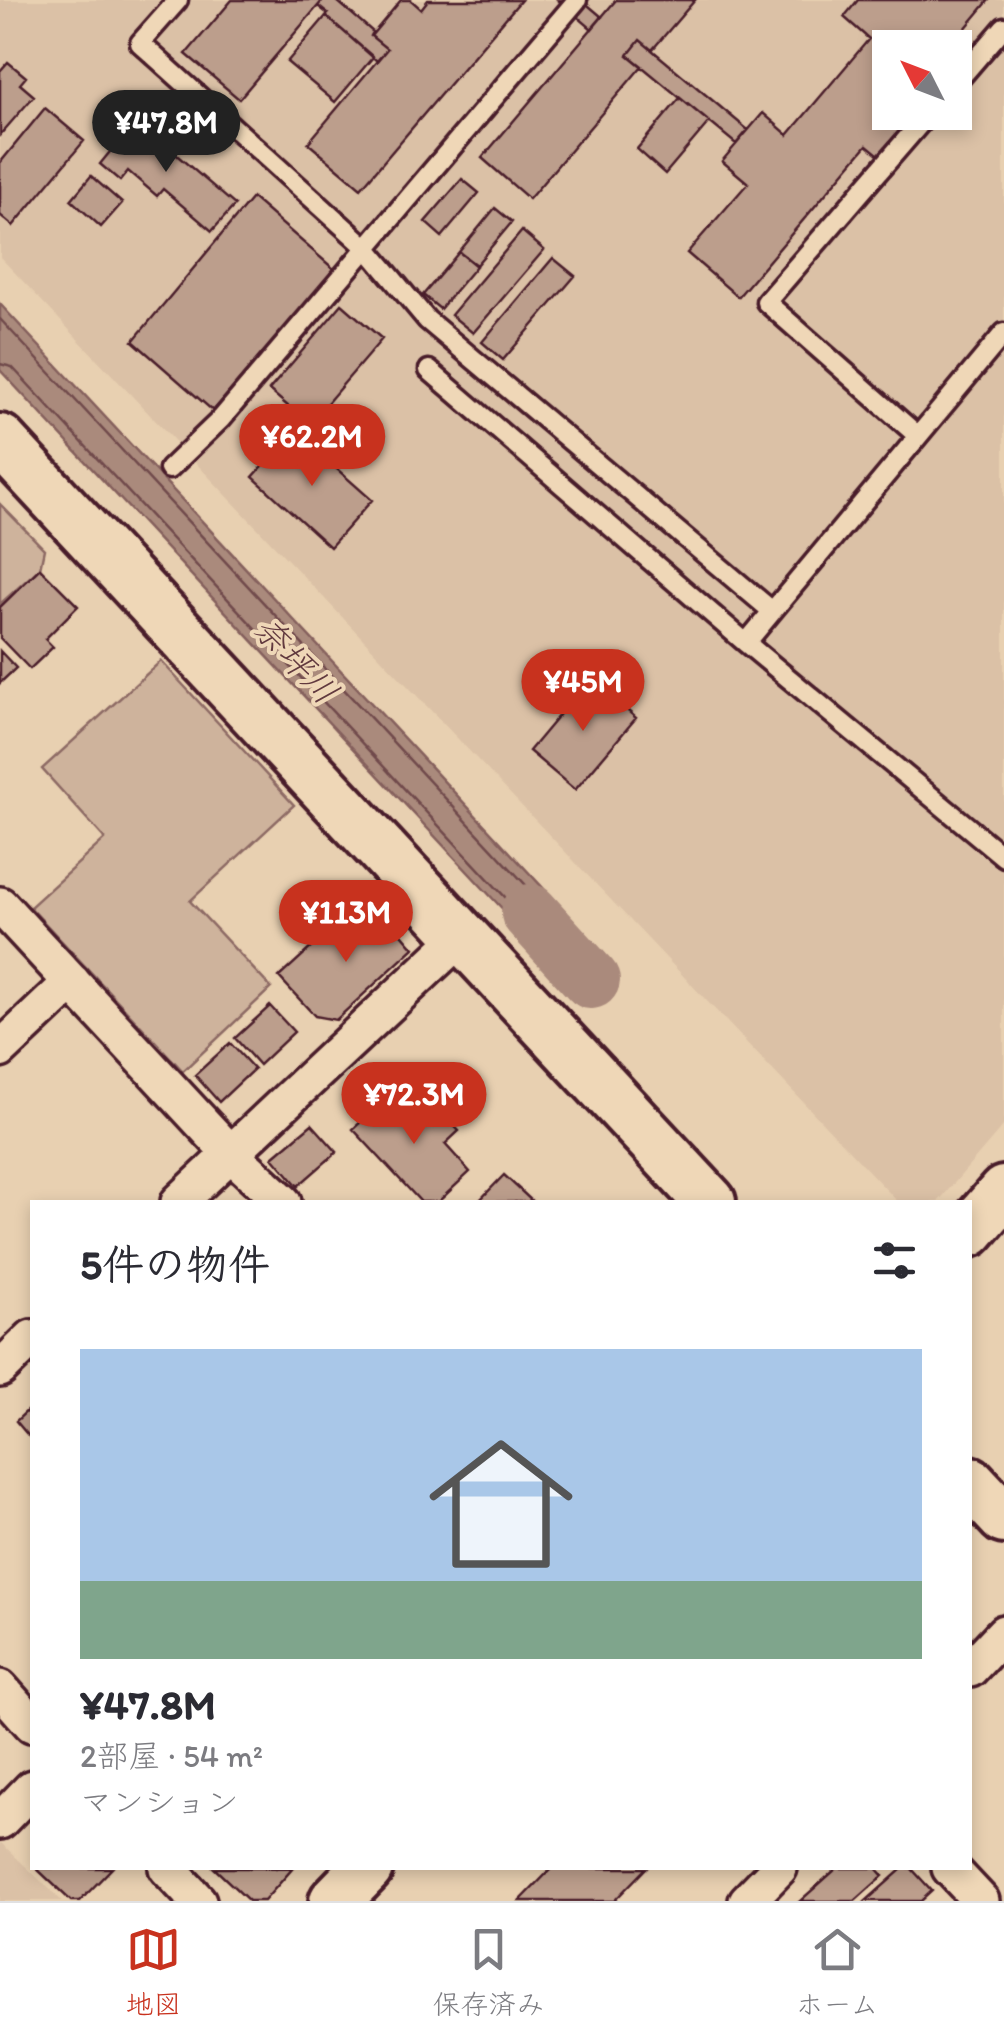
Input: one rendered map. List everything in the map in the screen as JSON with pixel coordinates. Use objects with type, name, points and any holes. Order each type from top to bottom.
[{"type":"street","points":[[0,440],[708,1200]]},
{"type":"street","points":[[0,905],[231,1154],[281,1200]]},
{"type":"street","points":[[181,1200],[462,936]]},
{"type":"street","points":[[0,1050],[72,982]]},
{"type":"street","points":[[0,1368],[30,1340]]},
{"type":"street","points":[[972,1484],[1004,1518]]},
{"type":"street","points":[[972,1667],[1004,1633]]},
{"type":"street","points":[[0,1688],[30,1722]]},
{"type":"street","points":[[0,1821],[30,1790]]},
{"type":"street","points":[[169,1870],[198,1901]]},
{"type":"street","points":[[334,1901],[365,1870]]},
{"type":"street","points":[[747,1901],[777,1870]]},
{"type":"street","points":[[952,1870],[981,1901]]},
{"type":"lane","points":[[178,0],[140,43],[366,247],[427,320],[772,611]]},
{"type":"lane","points":[[168,469],[220,419],[577,0]]},
{"type":"lane","points":[[972,64],[1004,27]]},
{"type":"lane","points":[[914,130],[766,302],[918,436]]},
{"type":"lane","points":[[746,643],[1004,333]]},
{"type":"lane","points":[[429,370],[746,643],[1004,858]]},
{"type":"shaded area","points":[[0,0],[1004,0],[1004,1125],[940,1200],[896,1200],[0,257]]},
{"type":"shaded area","points":[[0,504],[44,549],[40,568],[0,604]]},
{"type":"shaded area","points":[[161,661],[294,805],[190,901],[271,988],[183,1071],[30,907],[105,839],[42,769]]},
{"type":"shaded area","points":[[0,1842],[62,1901],[0,1901]]},
{"type":"water","points":[[0,304],[572,919],[596,960],[573,979],[525,933],[0,370]]},
{"type":"building","points":[[232,0],[323,0],[239,99],[186,54]]},
{"type":"building","points":[[323,0],[336,0],[373,32],[371,36],[387,49],[377,61],[326,16],[318,6]]},
{"type":"building","points":[[401,0],[411,0],[421,9],[428,0],[521,0],[361,188],[308,143],[387,49],[371,36]]},
{"type":"building","points":[[558,0],[582,0],[602,17],[592,29]]},
{"type":"building","points":[[616,0],[695,0],[652,50],[640,40],[628,55],[642,66],[529,199],[482,158]]},
{"type":"building","points":[[858,0],[989,0],[964,30],[872,30],[872,130],[909,130],[884,159],[867,145],[738,297],[687,253],[748,183],[722,161],[763,113],[788,135],[869,39],[844,17]]},
{"type":"building","points":[[326,16],[373,57],[335,102],[287,62]]},
{"type":"building","points":[[640,40],[748,130],[736,144],[628,55]]},
{"type":"building","points":[[8,62],[26,77],[20,84],[34,96],[0,135],[0,71]]},
{"type":"building","points":[[680,98],[709,122],[665,174],[637,149]]},
{"type":"building","points":[[45,108],[84,141],[13,226],[0,215],[0,163]]},
{"type":"building","points":[[136,120],[235,205],[212,231],[163,189],[157,196],[128,171],[120,181],[100,164]]},
{"type":"building","points":[[91,176],[122,203],[101,227],[71,200]]},
{"type":"building","points":[[462,179],[479,193],[442,237],[425,222]]},
{"type":"building","points":[[252,198],[335,270],[213,411],[133,341]]},
{"type":"building","points":[[495,208],[512,222],[476,265],[459,252]]},
{"type":"building","points":[[522,231],[544,250],[473,333],[451,315]]},
{"type":"building","points":[[459,252],[476,266],[440,309],[423,295]]},
{"type":"building","points":[[553,258],[575,276],[503,360],[482,342]]},
{"type":"building","points":[[342,304],[382,339],[309,424],[269,390]]},
{"type":"building","points":[[294,431],[372,500],[330,547],[253,477]]},
{"type":"building","points":[[40,568],[78,606],[45,639],[53,647],[30,669],[0,638],[0,607]]},
{"type":"building","points":[[0,651],[16,668],[0,683]]},
{"type":"building","points":[[590,678],[636,718],[575,790],[529,751]]},
{"type":"building","points":[[385,914],[414,948],[336,1020],[315,1016],[279,977],[338,923]]},
{"type":"building","points":[[270,1006],[294,1032],[259,1065],[235,1038]]},
{"type":"building","points":[[230,1043],[254,1069],[219,1102],[195,1075]]},
{"type":"building","points":[[396,1090],[423,1119],[436,1107],[459,1131],[445,1144],[470,1172],[440,1200],[419,1200],[353,1129]]},
{"type":"building","points":[[312,1124],[337,1152],[298,1186],[273,1157]]},
{"type":"building","points":[[504,1175],[531,1200],[480,1200]]},
{"type":"building","points":[[30,1408],[30,1438],[16,1421]]},
{"type":"building","points":[[38,1870],[110,1870],[80,1901],[71,1901]]},
{"type":"building","points":[[216,1870],[291,1870],[264,1901],[249,1901]]},
{"type":"building","points":[[550,1870],[644,1870],[614,1901],[520,1901]]},
{"type":"building","points":[[835,1870],[878,1870],[883,1876],[855,1901],[800,1901]]},
{"type":"building","points":[[901,1870],[913,1870],[932,1891],[921,1901],[866,1901]]},
{"type":"waterway","name":"奈坪川","points":[[530,913],[591,980]]}]
